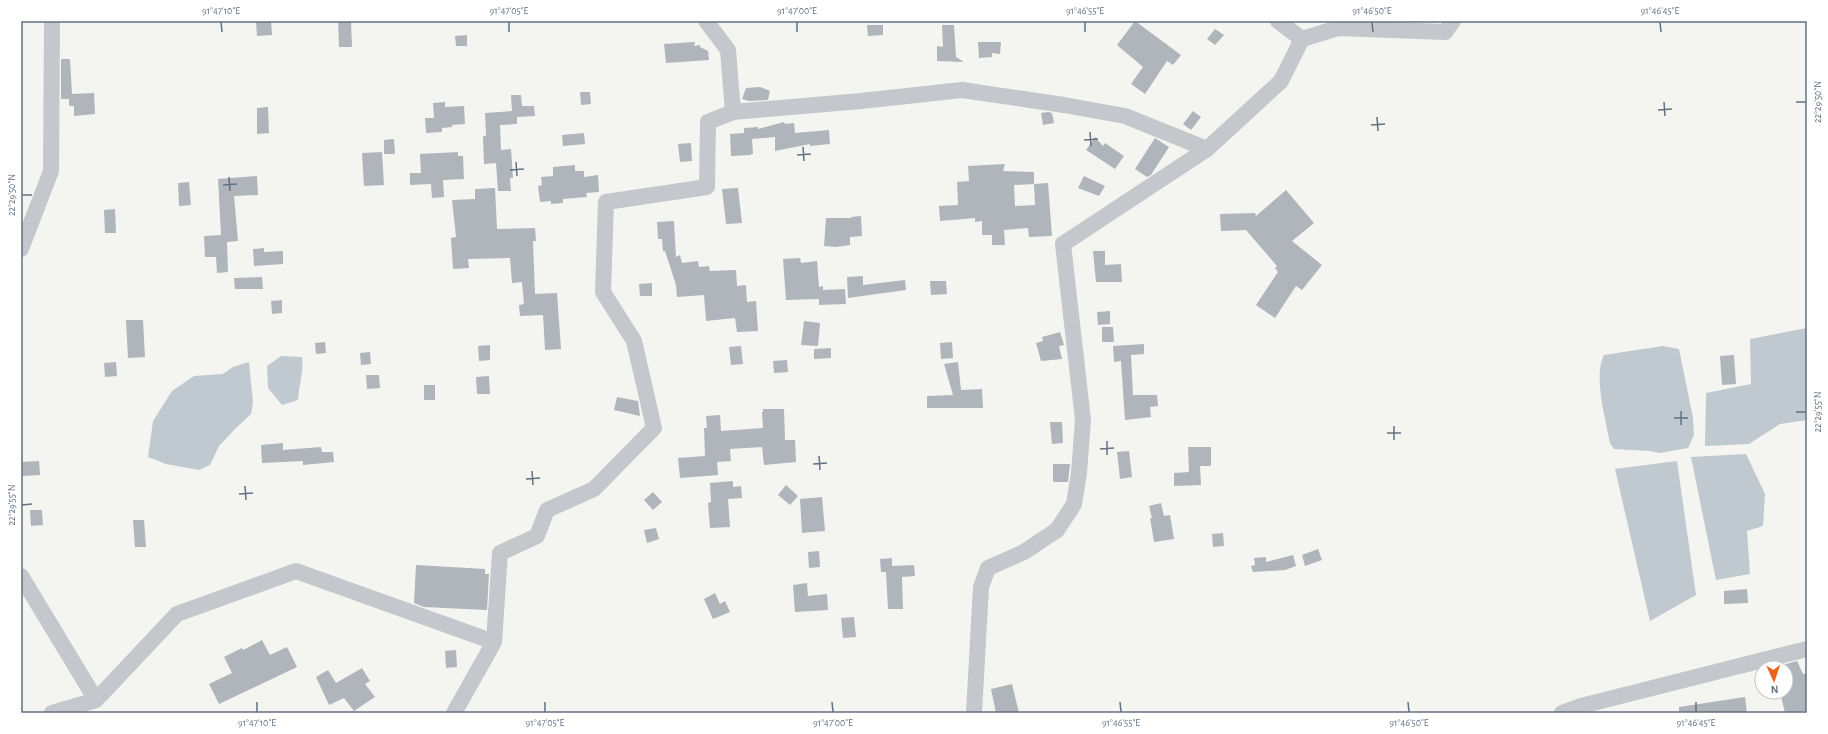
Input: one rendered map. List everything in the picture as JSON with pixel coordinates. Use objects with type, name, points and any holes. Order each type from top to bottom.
[{"type":"street","points":[[21,249],[51,171],[48,21]]},
{"type":"street","points":[[706,21],[728,50],[733,112]]},
{"type":"street","points":[[1278,21],[1302,39]]},
{"type":"street","points":[[974,713],[981,587],[988,568],[1024,552],[1057,530],[1074,504],[1079,473],[1083,420],[1063,244],[1207,149],[1281,81],[1302,39],[1338,28],[1445,32],[1453,21]]},
{"type":"street","points":[[454,713],[494,642],[500,553],[537,536],[546,510],[594,489],[654,428],[634,341],[603,292],[606,202],[707,187],[708,122],[733,112],[861,101],[962,90],[1064,105],[1125,116],[1207,149]]},
{"type":"street","points":[[52,713],[96,700],[177,614],[296,571],[494,642]]},
{"type":"street","points":[[21,576],[96,700]]},
{"type":"street","points":[[1562,713],[1581,706],[1807,649]]},
{"type":"shaded area","points":[[1807,328],[1807,420],[1780,424],[1749,444],[1705,446],[1706,393],[1751,384],[1750,339]]},
{"type":"shaded area","points":[[1663,346],[1679,349],[1693,418],[1694,435],[1688,448],[1660,453],[1614,449],[1610,443],[1601,398],[1600,374],[1604,355]]},
{"type":"shaded area","points":[[281,356],[302,357],[302,373],[298,400],[282,405],[268,388],[267,366]]},
{"type":"shaded area","points":[[249,362],[253,402],[251,414],[219,446],[210,465],[199,470],[166,464],[148,457],[153,421],[172,391],[194,376],[223,374],[233,367]]},
{"type":"shaded area","points":[[1746,454],[1765,494],[1763,526],[1747,531],[1750,574],[1716,580],[1691,457]]},
{"type":"shaded area","points":[[1677,461],[1696,595],[1650,621],[1615,469]]},
{"type":"building","points":[[256,21],[271,21],[272,35],[257,36]]},
{"type":"building","points":[[338,21],[351,21],[352,47],[339,47]]},
{"type":"building","points":[[1135,21],[1181,55],[1173,65],[1167,61],[1145,94],[1131,84],[1143,67],[1117,45]]},
{"type":"building","points":[[867,25],[883,25],[883,35],[868,36]]},
{"type":"building","points":[[942,25],[954,25],[956,57],[964,62],[937,61],[937,46],[943,47]]},
{"type":"building","points":[[1215,29],[1224,35],[1215,45],[1207,39]]},
{"type":"building","points":[[467,35],[467,46],[456,46],[455,36]]},
{"type":"building","points":[[695,42],[694,46],[700,45],[700,47],[708,51],[709,60],[666,63],[664,44]]},
{"type":"building","points":[[978,42],[1001,42],[1000,54],[992,53],[992,57],[979,58]]},
{"type":"building","points":[[61,59],[70,59],[72,94],[94,93],[95,114],[74,116],[74,106],[69,106],[69,99],[61,99]]},
{"type":"building","points":[[760,87],[770,91],[768,100],[749,101],[742,99],[746,88]]},
{"type":"building","points":[[580,92],[590,92],[591,104],[581,105]]},
{"type":"building","points":[[511,95],[521,95],[522,106],[534,106],[535,116],[517,117],[517,124],[500,125],[501,150],[511,149],[513,178],[510,178],[511,191],[498,191],[496,163],[484,164],[483,136],[486,136],[485,113],[512,111]]},
{"type":"building","points":[[445,102],[445,107],[464,106],[465,124],[452,125],[452,127],[442,128],[442,132],[426,133],[425,118],[434,118],[433,103]]},
{"type":"building","points":[[268,107],[269,133],[257,134],[257,108]]},
{"type":"building","points":[[1193,111],[1201,117],[1191,130],[1183,124]]},
{"type":"building","points":[[1041,113],[1052,113],[1054,123],[1043,125]]},
{"type":"building","points":[[784,122],[785,124],[794,123],[795,133],[829,130],[830,144],[810,146],[810,144],[775,151],[775,137],[752,139],[753,154],[731,156],[730,134],[744,133],[744,128],[758,127],[758,129]]},
{"type":"building","points":[[584,133],[585,144],[563,146],[562,135]]},
{"type":"building","points":[[1095,137],[1103,146],[1105,143],[1124,156],[1115,169],[1086,150]]},
{"type":"building","points":[[1155,138],[1169,147],[1151,175],[1147,177],[1135,169]]},
{"type":"building","points":[[394,139],[395,154],[384,154],[384,140]]},
{"type":"building","points":[[691,143],[692,161],[680,162],[678,144]]},
{"type":"building","points":[[382,152],[384,185],[364,186],[362,153]]},
{"type":"building","points":[[458,152],[458,156],[463,156],[464,179],[443,180],[444,197],[432,198],[431,184],[410,185],[410,173],[421,173],[420,154]]},
{"type":"building","points":[[1005,164],[1003,171],[1034,172],[1034,184],[1048,183],[1052,236],[1029,237],[1028,228],[1004,230],[1005,245],[992,245],[992,235],[982,235],[982,221],[975,222],[975,218],[940,221],[939,206],[958,205],[957,182],[969,181],[968,166]],"holes":[[[1034,184],[1035,205],[1015,206],[1014,185]]]},
{"type":"building","points":[[575,165],[575,171],[584,171],[584,177],[598,175],[599,192],[586,193],[587,197],[563,199],[563,203],[551,204],[551,201],[540,202],[538,186],[542,185],[541,177],[553,176],[553,167]]},
{"type":"building","points":[[257,176],[258,195],[234,196],[238,241],[227,242],[228,272],[217,273],[216,257],[205,257],[204,236],[221,235],[218,179]]},
{"type":"building","points":[[1084,176],[1105,186],[1099,196],[1078,188]]},
{"type":"building","points":[[189,182],[191,205],[179,206],[178,183]]},
{"type":"building","points":[[495,188],[497,229],[535,228],[536,241],[533,241],[535,294],[557,293],[561,349],[545,350],[543,315],[520,316],[519,305],[524,304],[522,282],[512,283],[510,258],[468,259],[469,268],[453,269],[451,238],[456,237],[452,200],[475,199],[475,189]]},
{"type":"building","points":[[738,188],[742,223],[726,224],[722,189]]},
{"type":"building","points":[[1286,190],[1314,223],[1292,241],[1322,265],[1302,290],[1296,286],[1275,318],[1256,305],[1278,272],[1275,268],[1277,266],[1246,230],[1221,231],[1220,214],[1255,213],[1256,216]]},
{"type":"building","points":[[115,209],[116,233],[105,233],[104,210]]},
{"type":"building","points":[[861,216],[862,236],[850,237],[850,245],[836,247],[824,246],[826,218],[851,218]]},
{"type":"building","points":[[674,221],[676,257],[680,255],[682,263],[698,261],[699,267],[709,266],[710,271],[736,270],[737,286],[746,285],[747,302],[756,301],[758,331],[737,332],[735,318],[706,321],[704,295],[677,297],[676,285],[665,251],[663,251],[662,239],[658,239],[657,222]]},
{"type":"building","points":[[264,248],[264,252],[283,251],[283,264],[254,266],[253,249]]},
{"type":"building","points":[[1093,251],[1105,251],[1105,265],[1121,264],[1122,282],[1096,282]]},
{"type":"building","points":[[800,258],[801,263],[817,261],[819,287],[823,286],[823,290],[845,289],[846,304],[819,305],[819,299],[786,300],[783,259]]},
{"type":"building","points":[[863,276],[863,285],[905,280],[906,290],[848,298],[847,277]]},
{"type":"building","points":[[262,277],[263,289],[235,289],[234,278]]},
{"type":"building","points":[[930,281],[946,281],[947,294],[931,295]]},
{"type":"building","points":[[652,283],[652,296],[640,296],[639,284]]},
{"type":"building","points":[[282,300],[282,313],[272,314],[271,301]]},
{"type":"building","points":[[1110,311],[1110,324],[1098,325],[1097,312]]},
{"type":"building","points":[[126,320],[143,320],[145,357],[128,358]]},
{"type":"building","points":[[804,321],[820,323],[818,346],[801,345]]},
{"type":"building","points":[[1102,327],[1113,327],[1114,342],[1102,342]]},
{"type":"building","points":[[1060,332],[1064,345],[1059,346],[1062,359],[1041,361],[1036,343],[1043,341],[1042,337]]},
{"type":"building","points":[[325,342],[326,353],[316,354],[315,343]]},
{"type":"building","points":[[952,342],[953,358],[941,359],[940,343]]},
{"type":"building","points":[[1144,344],[1144,354],[1131,355],[1133,395],[1157,395],[1158,406],[1150,407],[1151,417],[1125,420],[1121,361],[1114,362],[1113,346]]},
{"type":"building","points":[[490,345],[490,360],[479,361],[478,346]]},
{"type":"building","points":[[741,346],[743,364],[731,365],[729,347]]},
{"type":"building","points":[[831,348],[831,358],[814,359],[814,349]]},
{"type":"building","points":[[370,352],[371,364],[361,365],[360,353]]},
{"type":"building","points":[[1734,355],[1736,384],[1722,385],[1720,356]]},
{"type":"building","points":[[787,360],[788,372],[774,373],[773,361]]},
{"type":"building","points":[[116,362],[117,376],[105,377],[104,363]]},
{"type":"building","points":[[958,362],[961,390],[982,389],[983,408],[927,408],[927,396],[953,395],[944,364]]},
{"type":"building","points":[[366,375],[379,375],[380,388],[367,389]]},
{"type":"building","points":[[489,376],[490,394],[477,394],[476,377]]},
{"type":"building","points":[[424,385],[435,385],[435,400],[424,400]]},
{"type":"building","points":[[617,397],[638,401],[640,416],[614,410]]},
{"type":"building","points":[[763,409],[784,409],[785,440],[795,440],[796,462],[764,465],[762,447],[730,449],[731,461],[717,462],[718,475],[680,478],[678,458],[705,456],[704,428],[707,428],[706,416],[720,415],[721,431],[763,428]]},
{"type":"building","points":[[1050,422],[1062,422],[1063,443],[1052,444]]},
{"type":"building","points":[[283,443],[283,450],[321,447],[322,452],[333,452],[334,462],[303,465],[303,461],[262,463],[261,445]]},
{"type":"building","points":[[1188,447],[1211,447],[1211,466],[1200,466],[1201,485],[1174,486],[1174,473],[1189,472]]},
{"type":"building","points":[[1129,451],[1132,477],[1120,479],[1117,452]]},
{"type":"building","points":[[39,461],[40,475],[22,476],[21,462]]},
{"type":"building","points":[[1053,464],[1070,464],[1068,482],[1053,482]]},
{"type":"building","points":[[733,481],[733,487],[741,486],[742,498],[728,499],[730,527],[710,528],[708,503],[711,502],[710,483]]},
{"type":"building","points":[[786,485],[798,496],[790,505],[778,495]]},
{"type":"building","points":[[653,492],[662,502],[653,510],[644,500]]},
{"type":"building","points":[[822,497],[825,531],[802,533],[800,499]]},
{"type":"building","points":[[1161,503],[1164,516],[1170,515],[1174,539],[1154,542],[1150,518],[1152,518],[1149,506]]},
{"type":"building","points":[[30,510],[42,510],[43,525],[31,526]]},
{"type":"building","points":[[133,520],[144,520],[146,547],[135,547]]},
{"type":"building","points":[[656,528],[659,539],[647,543],[644,530]]},
{"type":"building","points":[[1223,533],[1224,546],[1213,547],[1212,534]]},
{"type":"building","points":[[1318,549],[1322,560],[1305,566],[1302,555]]},
{"type":"building","points":[[819,551],[820,567],[809,568],[808,552]]},
{"type":"building","points":[[1293,555],[1296,566],[1285,570],[1253,572],[1251,566],[1255,565],[1254,558],[1266,557],[1266,562]]},
{"type":"building","points":[[892,558],[892,566],[914,565],[915,576],[902,577],[903,609],[888,609],[886,572],[881,572],[880,559]]},
{"type":"building","points":[[416,565],[485,569],[485,574],[489,574],[487,610],[424,607],[414,603]]},
{"type":"building","points":[[807,583],[808,596],[827,594],[828,610],[795,612],[793,585]]},
{"type":"building","points":[[1747,589],[1748,603],[1724,604],[1724,591]]},
{"type":"building","points":[[715,593],[720,604],[725,601],[730,612],[713,619],[704,599]]},
{"type":"building","points":[[854,617],[856,637],[843,638],[841,618]]},
{"type":"building","points":[[262,640],[270,655],[287,647],[297,667],[219,704],[209,684],[232,673],[224,657],[242,648],[243,650]]},
{"type":"building","points":[[456,650],[457,667],[446,668],[445,651]]},
{"type":"building","points":[[1797,661],[1803,674],[1807,673],[1807,711],[1785,713],[1782,700],[1794,700],[1794,662]]},
{"type":"building","points":[[362,668],[370,681],[365,684],[375,697],[354,711],[344,698],[329,705],[316,677],[328,670],[336,683]]},
{"type":"building","points":[[1012,684],[1019,713],[996,713],[991,689]]},
{"type":"building","points":[[1745,697],[1747,713],[1679,713],[1679,707]]}]
